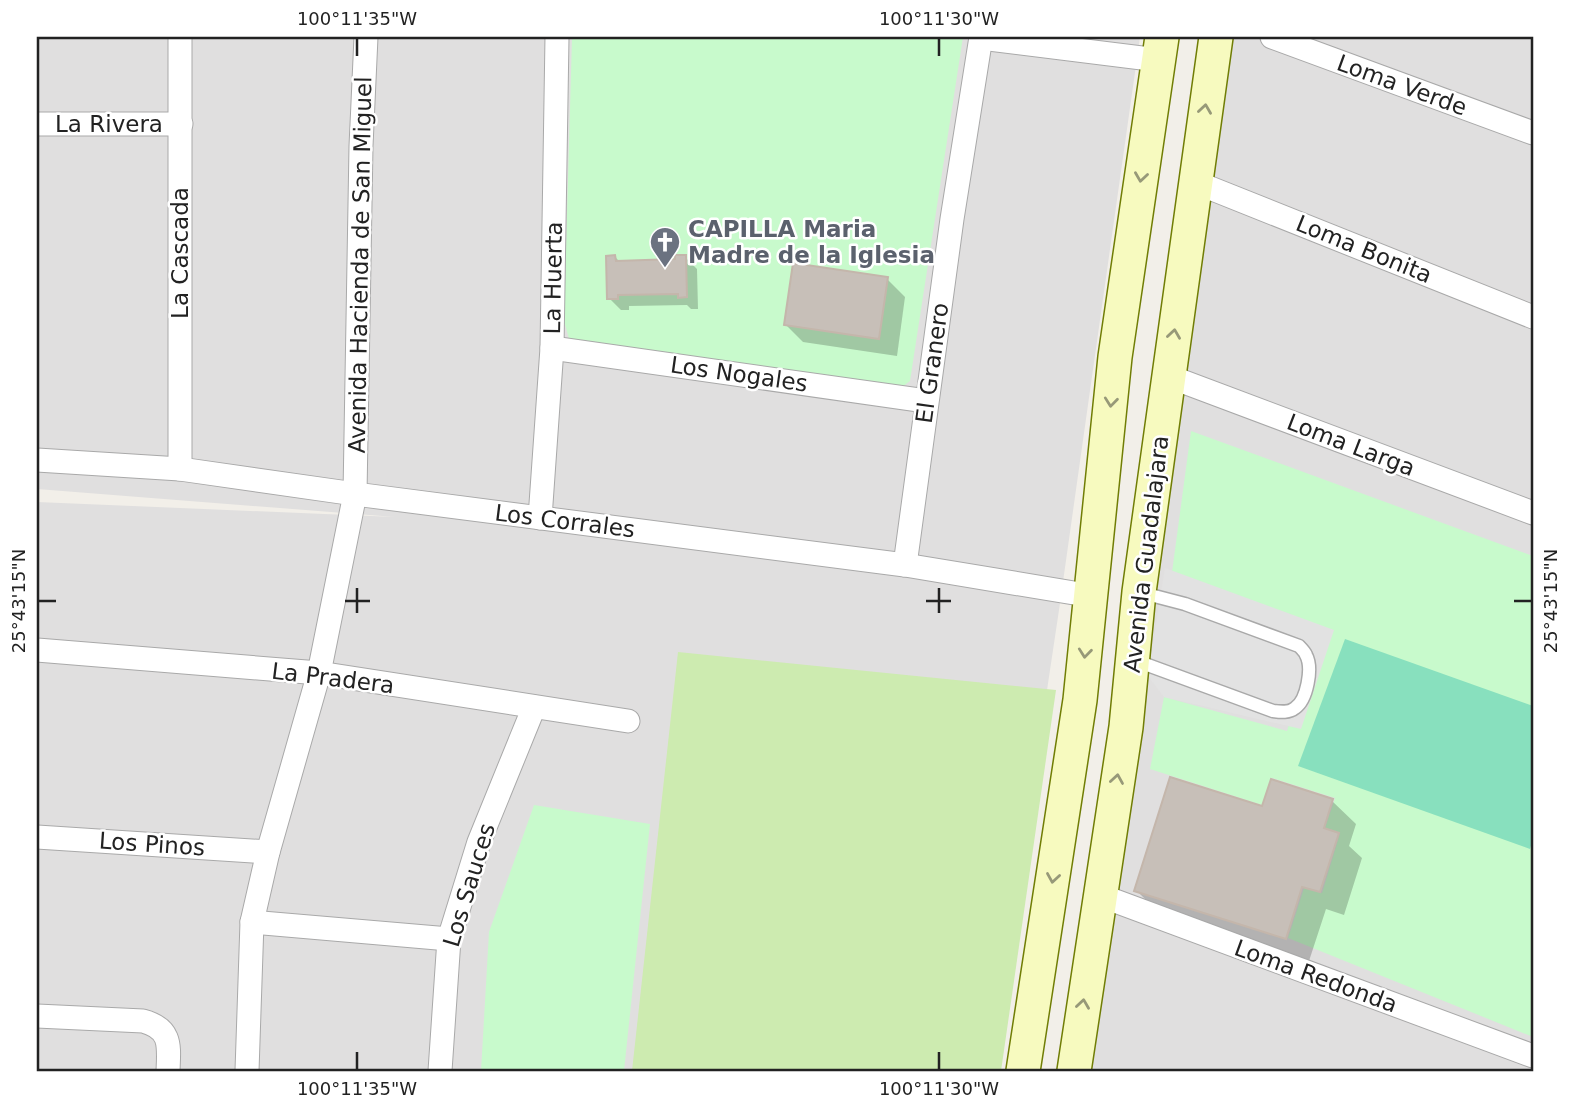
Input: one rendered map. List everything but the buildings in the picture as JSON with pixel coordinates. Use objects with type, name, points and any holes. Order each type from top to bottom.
[{"type":"main road","name":"Avenida Guadalajara","points":[[1073,1071],[1126,727],[1139,592],[1216,37]]},
{"type":"main road","points":[[1023,1071],[1080,700],[1115,357],[1160,48]]},
{"type":"street","name":"La Cascada","points":[[180,37],[180,469]]},
{"type":"street","name":"Avenida Hacienda de San Miguel","points":[[247,1071],[252,922],[268,852],[319,673],[355,494],[361,146],[366,37]]},
{"type":"street","name":"La Huerta","points":[[540,518],[552,348],[557,37]]},
{"type":"street","name":"Loma Verde","points":[[1272,37],[1533,133]]},
{"type":"street","points":[[981,38],[1160,48]]},
{"type":"street","name":"El Granero","points":[[905,565],[926,401],[981,38]]},
{"type":"street","name":"La Rivera","points":[[37,124],[181,124]]},
{"type":"street","name":"Loma Bonita","points":[[1195,182],[1533,317]]},
{"type":"street","name":"Los Nogales","points":[[552,348],[926,401]]},
{"type":"street","name":"Loma Larga","points":[[1168,376],[1533,513]]},
{"type":"street","name":"Los Corrales","points":[[37,460],[180,469],[905,565],[1092,596]]},
{"type":"street","name":"La Pradera","points":[[37,650],[319,673],[628,721]]},
{"type":"street","name":"Los Sauces","points":[[440,1071],[449,939],[479,842],[534,707]]},
{"type":"street","name":"Los Pinos","points":[[37,837],[268,852]]},
{"type":"street","name":"Loma Redonda","points":[[1099,895],[1533,1056]]},
{"type":"street","points":[[252,922],[449,939]]},
{"type":"street","points":[[37,1016],[143,1021],[157,1025],[164,1032],[169,1046],[168,1071]]},
{"type":"lane","points":[[1132,659],[1273,711],[1287,712],[1297,708],[1305,695],[1309,666],[1306,655],[1299,646],[1185,604],[1139,592]]},
{"type":"shaded area","points":[[37,37],[1140,37],[1059,610],[990,1071],[37,1071],[37,502],[395,517],[37,489]]},
{"type":"shaded area","points":[[1223,37],[1533,37],[1533,1071],[1076,1071]]},
{"type":"shaded area","points":[[1165,568],[1334,630],[1301,729],[1164,697],[1148,676]]},
{"type":"green space","points":[[572,37],[963,37],[910,381],[902,387],[570,342],[564,321]]},
{"type":"green space","points":[[1191,431],[1533,556],[1533,1037],[1288,938],[1304,888],[1322,893],[1340,833],[1325,828],[1335,798],[1272,778],[1262,805],[1150,769],[1164,697],[1287,731],[1315,632],[1170,587]]},
{"type":"green space","points":[[1345,639],[1533,706],[1533,839],[1530,849],[1298,766]]},
{"type":"green space","points":[[678,652],[1056,690],[1001,1071],[632,1071]]},
{"type":"green space","points":[[534,805],[650,824],[624,1071],[481,1071],[489,932]]},
{"type":"place","name":"CAPILLA Maria Madre de la Iglesia","points":[[665,269]]}]
